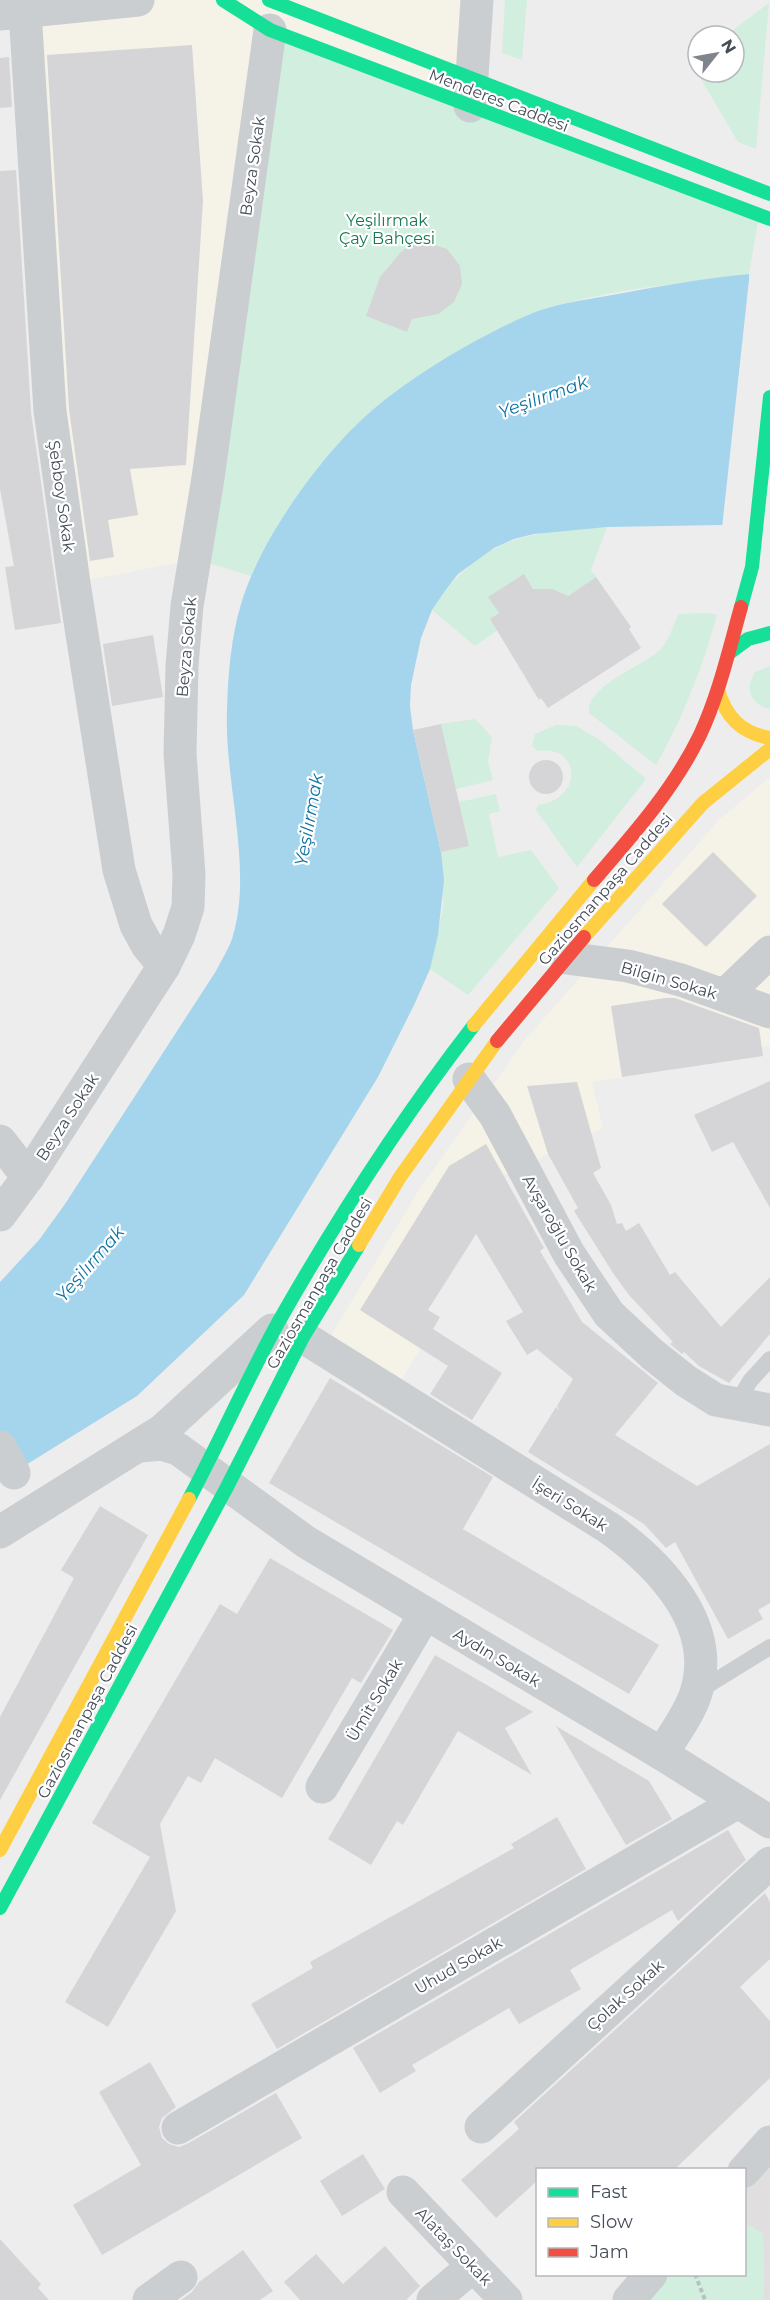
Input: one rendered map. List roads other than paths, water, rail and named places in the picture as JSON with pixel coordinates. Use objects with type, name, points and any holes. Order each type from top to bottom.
[{"type":"main road","name":"Menderes Caddesi","points":[[223,0],[270,15],[471,94],[770,219]]},
{"type":"main road","name":"Menderes Caddesi","points":[[270,15],[471,94],[770,194]]},
{"type":"main road","name":"Gaziosmanpaşa Caddesi","points":[[0,1908],[376,1164],[445,1062],[488,1007],[608,867],[675,779],[700,735],[718,690],[752,567],[770,397]]},
{"type":"main road","points":[[729,653],[747,639],[770,633]]},
{"type":"main road","points":[[718,690],[722,706],[730,719],[743,730],[758,737],[769,749]]},
{"type":"main road","name":"Gaziosmanpaşa Caddesi","points":[[0,1850],[216,1478],[291,1329],[511,1022],[703,803],[769,749]]},
{"type":"street","points":[[12,13],[138,0]]},
{"type":"street","points":[[471,94],[477,0]]},
{"type":"street","name":"Şebboy Sokak","points":[[12,13],[50,411],[74,584],[119,870],[136,925],[147,945],[164,966]]},
{"type":"street","name":"Beyza Sokak","points":[[0,1215],[28,1177],[164,966],[179,935],[188,907],[189,874],[180,754],[182,666],[187,606],[208,478],[270,15]]},
{"type":"street","points":[[725,995],[770,952]]},
{"type":"street","name":"Bilgin Sokak","points":[[566,958],[628,966],[681,980],[725,995],[769,1019]]},
{"type":"street","name":"Avşaroğlu Sokak","points":[[469,1078],[495,1115],[569,1254],[609,1314],[652,1354],[686,1381],[716,1400],[769,1411]]},
{"type":"street","points":[[0,1142],[28,1177]]},
{"type":"street","points":[[0,1532],[140,1446],[291,1329]]},
{"type":"street","name":"İşeri Sokak","points":[[291,1329],[609,1528],[652,1562],[678,1594],[696,1639],[701,1663],[696,1693],[662,1754]]},
{"type":"street","name":"Aydın Sokak","points":[[140,1446],[169,1446],[178,1449],[306,1542],[662,1754],[770,1822]]},
{"type":"street","name":"Ümit Sokak","points":[[322,1787],[425,1614]]},
{"type":"street","name":"Uhud Sokak","points":[[178,2128],[738,1802]]},
{"type":"street","name":"Çolak Sokak","points":[[481,2127],[770,1863]]},
{"type":"street","points":[[746,2169],[770,2142]]},
{"type":"street","name":"Alataş Sokak","points":[[403,2192],[506,2300]]},
{"type":"street","points":[[433,2300],[473,2266]]},
{"type":"street","points":[[629,2300],[649,2276]]},
{"type":"street","points":[[149,2300],[182,2277]]},
{"type":"lane","points":[[736,1405],[750,1380],[770,1359]]},
{"type":"lane","points":[[696,1693],[770,1647]]},
{"type":"water","name":"Yeşilırmak","points":[[749,274],[770,531],[722,525],[607,527],[534,534],[514,539],[494,548],[458,574],[432,610],[421,638],[411,685],[410,706],[413,730],[441,852],[444,880],[438,935],[430,969],[378,1077],[244,1295],[137,1396],[0,1481],[0,1282],[39,1240],[65,1204],[216,971],[232,939],[238,912],[240,884],[237,826],[227,738],[227,697],[231,656],[241,604],[250,579],[278,524],[315,471],[356,425],[412,380],[475,341],[518,319],[558,305],[683,282]]},
{"type":"park label","name":"Yeşilırmak Çay Bahçesi","points":[[387,229]]}]
